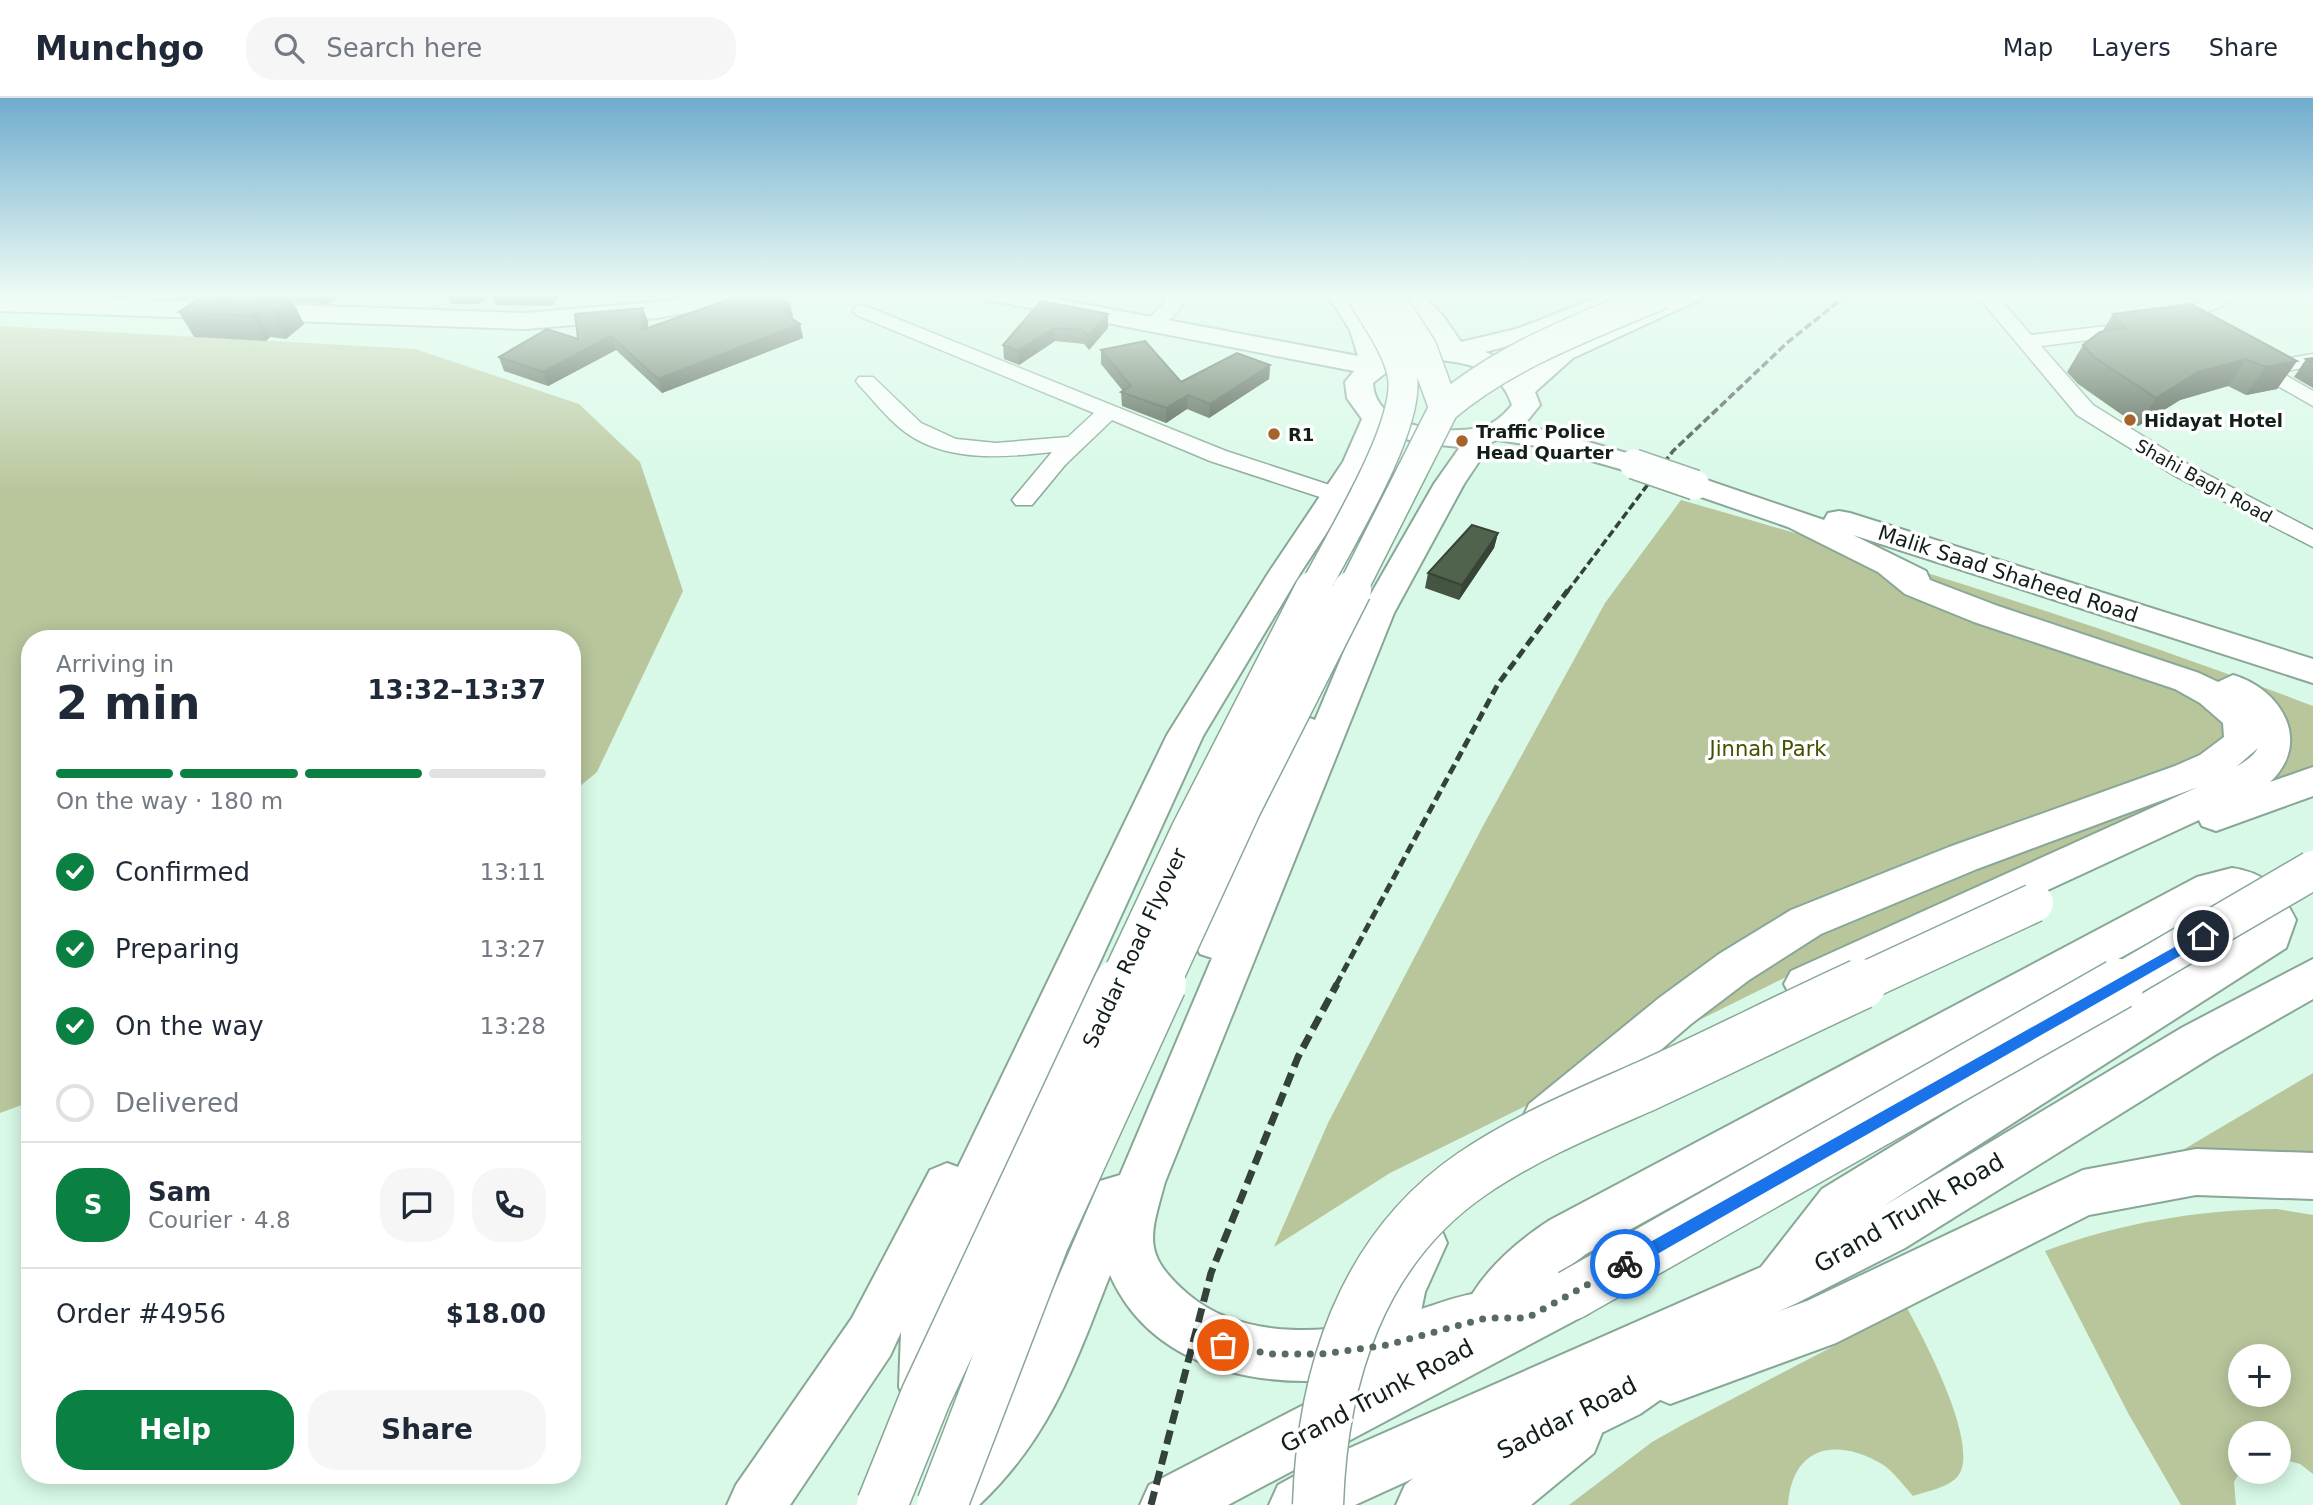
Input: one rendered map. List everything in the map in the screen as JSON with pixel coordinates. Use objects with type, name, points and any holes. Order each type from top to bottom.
[{"type":"main road","points":[[1344,360],[1372,365]]},
{"type":"main road","points":[[1371,360],[1372,365]]},
{"type":"main road","points":[[1384,360],[1372,365],[1359,382],[1361,400],[1389,408]]},
{"type":"main road","points":[[926,1396],[929,1285],[1185,735],[1285,572],[1358,462],[1389,408],[1403,380],[1397,360]]},
{"type":"main road","points":[[1427,360],[1438,384],[1444,408],[1477,379],[1511,360]]},
{"type":"main road","name":"Malik Saad Shaheed Road","points":[[1483,360],[1508,372],[1524,396],[1579,433],[1640,460],[2313,671]]},
{"type":"main road","points":[[1557,360],[1524,396],[1516,421],[1489,434],[1449,484],[1377,613],[1142,1182],[1124,1240],[1128,1260],[1149,1292],[1178,1324],[1223,1345],[1270,1354],[1322,1354],[1387,1345],[1528,1310],[1507,1288],[1537,1257],[1568,1237],[2211,888],[2238,882],[2249,887],[2268,904],[2275,920],[2271,936],[1839,1206],[1779,1285]]},
{"type":"main road","name":"Malik Saad Shaheed Road","points":[[1389,408],[1407,432],[1445,438],[1489,434],[1546,439],[1640,460]]},
{"type":"main road","name":"Saddar Road Flyover","points":[[882,1505],[926,1396],[1190,832],[1381,465],[1394,434],[1389,408]]},
{"type":"main road","name":"Saddar Road Flyover","points":[[943,1502],[1044,1240],[1242,807],[1444,408]]},
{"type":"main road","name":"Malik Saad Shaheed Road","points":[[1700,480],[1798,520],[1892,569]]},
{"type":"main road","points":[[1329,508],[1349,519],[1376,524],[1398,537],[1411,553]]},
{"type":"main road","points":[[1755,1033],[1779,1001],[1805,984],[2216,795],[2266,764],[2276,753],[2277,741],[2272,725],[2262,710],[2228,684],[2199,671],[1966,596],[1892,569]]},
{"type":"main road","points":[[1387,1345],[1393,1305],[1402,1277],[1423,1242],[1450,1211],[1554,1112],[1675,1011],[1734,967],[1819,916],[2013,839],[2188,776],[2213,765],[2243,742],[2241,719],[2213,694],[2187,681],[1986,614],[1917,587],[1892,569]]},
{"type":"main road","points":[[756,1505],[871,1337],[1223,635],[1285,572]]},
{"type":"main road","points":[[943,1502],[992,1454],[1042,1378],[1101,1241],[1286,758],[1326,680],[1377,613]]},
{"type":"main road","points":[[1318,1505],[1317,1455],[1332,1381],[1354,1314],[1384,1262],[1418,1219],[1457,1184],[1499,1157],[2208,819],[2313,782]]},
{"type":"main road","name":"Grand Trunk Road","points":[[1169,1505],[1528,1310],[2228,922],[2313,870]]},
{"type":"main road","name":"Grand Trunk Road","points":[[1297,1505],[1347,1478],[1779,1285],[1887,1231],[2199,1041],[2308,987]]},
{"type":"main road","points":[[1486,1505],[1621,1395],[1817,1324],[2083,1193],[2196,1172],[2313,1177]]},
{"type":"main road","name":"Saddar Road","points":[[1425,1505],[1472,1467],[1621,1395],[1779,1285]]},
{"type":"street","points":[[981,360],[1218,456],[1329,508]]},
{"type":"street","name":"Shahi Bagh Road","points":[[2044,360],[2085,411],[2183,471],[2313,540]]},
{"type":"street","points":[[2243,360],[2313,400]]},
{"type":"street","points":[[2260,370],[2310,360]]},
{"type":"street","points":[[866,381],[922,434],[947,443],[993,450],[1075,443]]},
{"type":"street","points":[[1024,500],[1075,443],[1108,412]]},
{"type":"green space","points":[[0,360],[447,360],[579,404],[640,462],[683,591],[597,772],[581,785],[581,630],[21,630],[21,1105],[0,1113]]},
{"type":"green space","name":"Jinnah Park","points":[[1681,500],[1999,596],[2157,649],[2313,706],[2313,783],[1867,937],[1390,1173],[1274,1247],[1328,1123],[1483,826],[1605,603]]},
{"type":"green space","points":[[2313,1073],[2313,1163],[2185,1157],[2181,1151]]},
{"type":"green space","points":[[2277,1209],[2313,1215],[2313,1474],[2300,1464],[2291,1461],[2291,1421],[2228,1421],[2228,1484],[2234,1484],[2236,1505],[2181,1505],[2128,1413],[2045,1251],[2130,1226],[2218,1212]]},
{"type":"green space","points":[[1907,1308],[1948,1392],[1962,1441],[1963,1461],[1958,1476],[1949,1483],[1913,1496],[1882,1464],[1848,1451],[1833,1450],[1819,1452],[1807,1459],[1798,1470],[1791,1485],[1788,1505],[1569,1505],[1652,1442]]},
{"type":"building","points":[[507,360],[566,360],[543,372]]},
{"type":"building","points":[[637,360],[708,360],[658,379]]},
{"type":"building","points":[[1109,360],[1161,360],[1181,382],[1224,360],[1255,360],[1270,365],[1210,404],[1188,395],[1166,408],[1121,392],[1131,386]]},
{"type":"building","points":[[2098,360],[2244,360],[2198,372],[2156,398]]},
{"type":"building","points":[[2248,360],[2297,361],[2265,367]]},
{"type":"building","points":[[1472,525],[1498,533],[1462,585],[1428,573]]},
{"type":"railway","points":[[1567,592],[1673,451],[1769,360]]},
{"type":"railway","points":[[1336,985],[1498,684],[1568,590]]},
{"type":"railway","points":[[1151,1505],[1211,1273],[1298,1057],[1337,984]]},
{"type":"way so far","points":[[1223,1345],[1270,1354],[1322,1354],[1387,1345],[1486,1318],[1527,1318],[1625,1264]]},
{"type":"place","name":"Hidayat Hotel","points":[[2130,420]]},
{"type":"place","name":"R1","points":[[1274,434]]},
{"type":"place","name":"Traffic Police Head Quarter","points":[[1462,441]]},
{"type":"route","points":[[1625,1264],[2203,936]]}]
